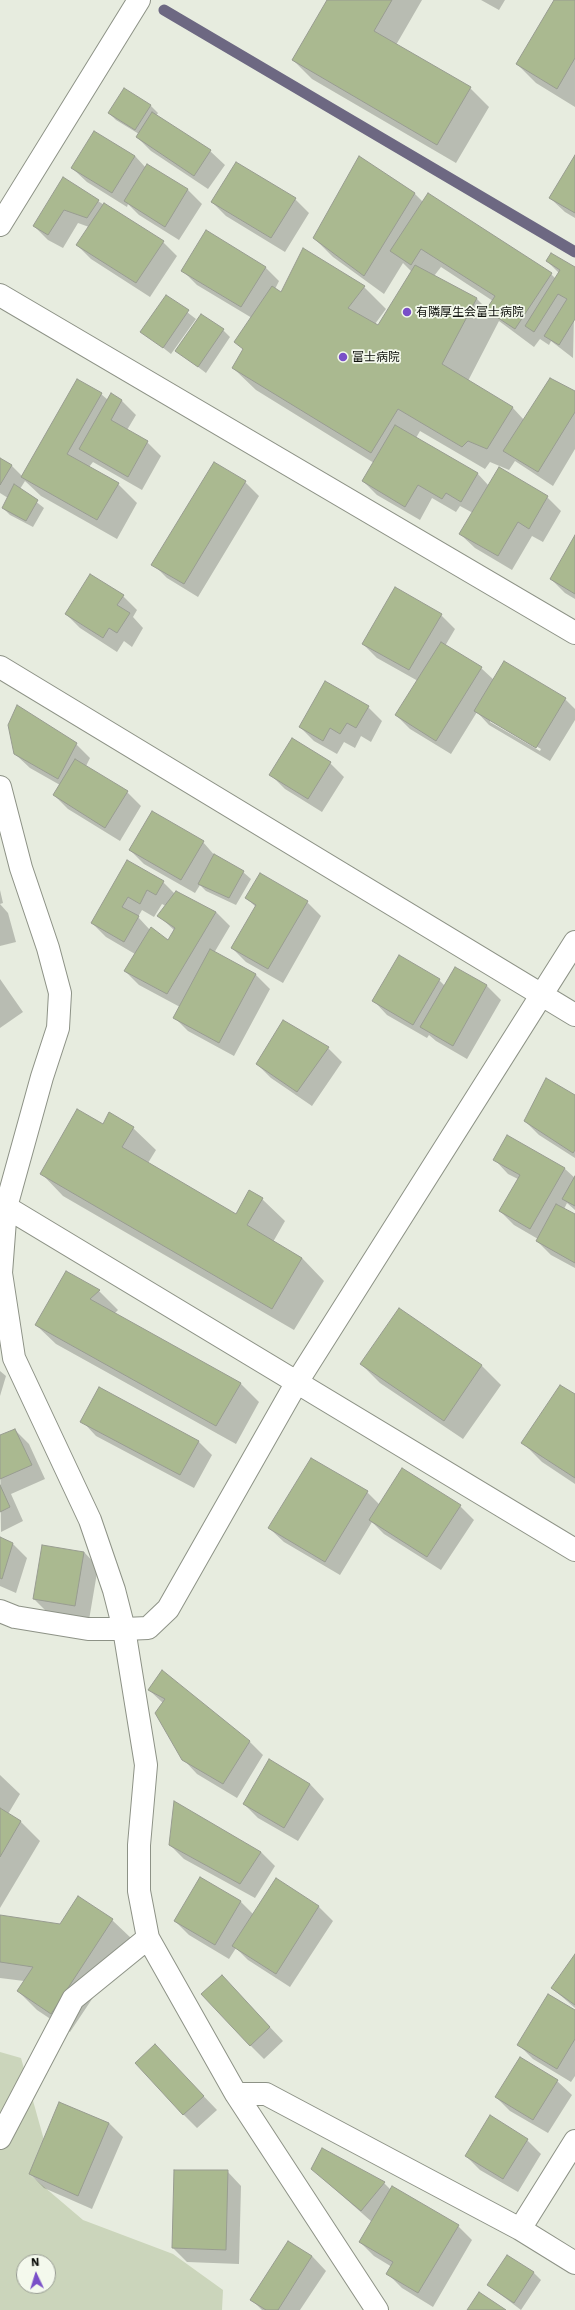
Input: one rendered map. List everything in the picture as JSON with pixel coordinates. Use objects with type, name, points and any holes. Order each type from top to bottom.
[{"type":"street","points":[[0,225],[139,0]]},
{"type":"street","points":[[0,295],[575,633]]},
{"type":"street","points":[[0,667],[575,1015]]},
{"type":"street","points":[[0,786],[21,868],[48,948],[60,993],[58,1028],[42,1077],[6,1207],[1,1273],[14,1358],[90,1520],[114,1590],[124,1629],[146,1765],[138,1845],[139,1892],[148,1938],[236,2094],[377,2310]]},
{"type":"street","points":[[0,1611],[15,1617],[88,1629],[124,1629],[148,1628],[168,1609],[297,1382],[575,942]]},
{"type":"street","points":[[6,1207],[575,1550]]},
{"type":"street","points":[[0,2138],[73,1999],[148,1938]]},
{"type":"street","points":[[236,2094],[266,2094],[520,2229],[575,2263]]},
{"type":"street","points":[[520,2229],[575,2142]]},
{"type":"green space","points":[[0,2052],[21,2058],[44,2140],[29,2174],[83,2220],[173,2254],[223,2290],[222,2310],[0,2310]]},
{"type":"building","points":[[327,0],[392,0],[374,31],[471,87],[437,145],[292,60]]},
{"type":"building","points":[[554,0],[575,0],[575,58],[557,89],[516,64]]},
{"type":"building","points":[[124,88],[151,105],[135,130],[108,113]]},
{"type":"building","points":[[152,112],[211,150],[194,176],[136,137]]},
{"type":"building","points":[[94,131],[135,156],[112,193],[71,168]]},
{"type":"building","points":[[575,155],[575,213],[549,198]]},
{"type":"building","points":[[359,156],[415,193],[364,276],[313,238]]},
{"type":"building","points":[[236,162],[296,198],[271,238],[211,202]]},
{"type":"building","points":[[147,164],[188,189],[165,227],[124,201]]},
{"type":"building","points":[[63,177],[99,200],[87,218],[64,210],[48,235],[33,226]]},
{"type":"building","points":[[428,193],[552,273],[515,329],[486,310],[495,296],[421,249],[411,265],[390,251]]},
{"type":"building","points":[[104,203],[164,241],[136,283],[76,245]]},
{"type":"building","points":[[206,230],[266,267],[241,307],[181,271]]},
{"type":"building","name":"富士病院","points":[[303,248],[365,286],[348,308],[378,325],[415,265],[477,298],[442,364],[513,407],[487,449],[468,441],[462,447],[398,409],[371,453],[232,368],[243,349],[234,342],[272,286],[281,292]]},
{"type":"building","points":[[551,253],[575,267],[575,319],[559,345],[544,336],[567,299],[558,294],[534,332],[525,326],[560,270],[546,261]]},
{"type":"building","points":[[166,295],[189,310],[163,348],[140,332]]},
{"type":"building","points":[[201,314],[224,329],[198,367],[175,351]]},
{"type":"building","points":[[550,378],[575,391],[575,412],[538,472],[503,451]]},
{"type":"building","points":[[77,379],[102,393],[67,454],[119,483],[97,520],[21,477]]},
{"type":"building","points":[[111,393],[122,400],[111,420],[148,441],[128,477],[79,449]]},
{"type":"building","points":[[395,425],[478,473],[461,502],[446,493],[442,499],[418,485],[405,507],[362,481]]},
{"type":"building","points":[[0,458],[12,465],[0,485]]},
{"type":"building","points":[[214,462],[246,481],[184,584],[151,565]]},
{"type":"building","points":[[499,467],[548,496],[529,529],[518,522],[498,556],[459,534]]},
{"type":"building","points":[[14,484],[38,500],[26,521],[2,508]]},
{"type":"building","points":[[575,535],[575,594],[550,579]]},
{"type":"building","points":[[90,574],[124,595],[117,605],[130,613],[117,633],[109,628],[103,638],[65,614]]},
{"type":"building","points":[[395,587],[442,614],[409,670],[362,644]]},
{"type":"building","points":[[441,642],[482,667],[436,741],[395,715]]},
{"type":"building","points":[[504,661],[566,698],[536,748],[474,711]]},
{"type":"building","points":[[325,681],[369,706],[356,728],[347,723],[340,734],[330,728],[323,741],[299,727]]},
{"type":"building","points":[[17,705],[77,743],[58,779],[14,754],[8,725]]},
{"type":"building","points":[[292,738],[331,762],[308,799],[269,775]]},
{"type":"building","points":[[75,759],[128,791],[105,828],[53,795]]},
{"type":"building","points":[[152,811],[204,841],[181,880],[129,850]]},
{"type":"building","points":[[214,854],[244,871],[229,898],[198,884]]},
{"type":"building","points":[[127,860],[164,881],[156,895],[147,890],[140,904],[128,897],[122,907],[139,916],[124,942],[91,923]]},
{"type":"building","points":[[260,873],[308,901],[268,969],[231,948],[256,905],[245,898]]},
{"type":"building","points":[[176,891],[216,912],[167,994],[124,971],[151,927],[168,940],[175,928],[157,916]]},
{"type":"building","points":[[210,949],[256,974],[219,1043],[173,1018]]},
{"type":"building","points":[[399,955],[440,979],[413,1025],[372,1001]]},
{"type":"building","points":[[455,967],[487,985],[453,1046],[420,1027]]},
{"type":"building","points":[[283,1020],[329,1047],[297,1092],[256,1064]]},
{"type":"building","points":[[546,1078],[575,1095],[575,1150],[573,1153],[524,1121]]},
{"type":"building","points":[[77,1109],[103,1124],[109,1112],[134,1127],[122,1147],[236,1214],[249,1190],[263,1198],[247,1225],[302,1258],[272,1309],[40,1174]]},
{"type":"building","points":[[507,1135],[565,1168],[530,1229],[499,1211],[520,1175],[493,1160]]},
{"type":"building","points":[[575,1176],[575,1206],[562,1199]]},
{"type":"building","points":[[556,1204],[575,1214],[575,1263],[536,1241]]},
{"type":"building","points":[[66,1271],[100,1290],[90,1299],[241,1383],[216,1426],[35,1325]]},
{"type":"building","points":[[399,1308],[482,1365],[444,1421],[360,1364]]},
{"type":"building","points":[[560,1385],[575,1394],[575,1478],[521,1443]]},
{"type":"building","points":[[99,1387],[199,1441],[180,1475],[80,1422]]},
{"type":"building","points":[[15,1429],[32,1465],[0,1479],[0,1435]]},
{"type":"building","points":[[311,1458],[368,1491],[325,1562],[268,1528]]},
{"type":"building","points":[[402,1468],[461,1505],[427,1557],[369,1520]]},
{"type":"building","points":[[0,1485],[10,1507],[0,1512]]},
{"type":"building","points":[[0,1537],[13,1543],[2,1579],[0,1578]]},
{"type":"building","points":[[42,1545],[84,1552],[75,1606],[33,1599]]},
{"type":"building","points":[[162,1670],[250,1741],[223,1784],[182,1760],[155,1713],[165,1699],[148,1690]]},
{"type":"building","points":[[269,1759],[310,1784],[284,1828],[243,1804]]},
{"type":"building","points":[[174,1801],[261,1852],[240,1884],[169,1845]]},
{"type":"building","points":[[0,1808],[21,1821],[0,1857]]},
{"type":"building","points":[[200,1877],[241,1901],[215,1945],[174,1921]]},
{"type":"building","points":[[276,1878],[319,1906],[276,1974],[232,1946]]},
{"type":"building","points":[[78,1896],[113,1919],[51,2014],[17,1991],[33,1967],[0,1962],[0,1915],[60,1924]]},
{"type":"building","points":[[575,1954],[575,2005],[551,1988]]},
{"type":"building","points":[[222,1975],[270,2027],[250,2046],[201,1994]]},
{"type":"building","points":[[548,1994],[575,2010],[575,2039],[557,2069],[517,2045]]},
{"type":"building","points":[[155,2044],[204,2096],[183,2115],[135,2063]]},
{"type":"building","points":[[520,2057],[558,2080],[533,2120],[495,2097]]},
{"type":"building","points":[[59,2102],[109,2123],[78,2196],[29,2174]]},
{"type":"building","points":[[490,2115],[528,2139],[503,2179],[465,2156]]},
{"type":"building","points":[[322,2148],[385,2182],[361,2211],[311,2169]]},
{"type":"building","points":[[174,2170],[228,2170],[226,2250],[172,2248]]},
{"type":"building","points":[[392,2186],[459,2225],[418,2293],[386,2274],[393,2262],[359,2242]]},
{"type":"building","points":[[288,2241],[312,2256],[278,2310],[266,2310],[250,2300]]},
{"type":"building","points":[[507,2255],[534,2272],[514,2303],[487,2285]]},
{"type":"building","points":[[479,2292],[506,2310],[467,2310]]},
{"type":"waterway","points":[[164,10],[575,252]]},
{"type":"place","name":"有隣厚生会富士病院","points":[[407,312]]},
{"type":"place","name":"富士病院","points":[[343,357]]}]
